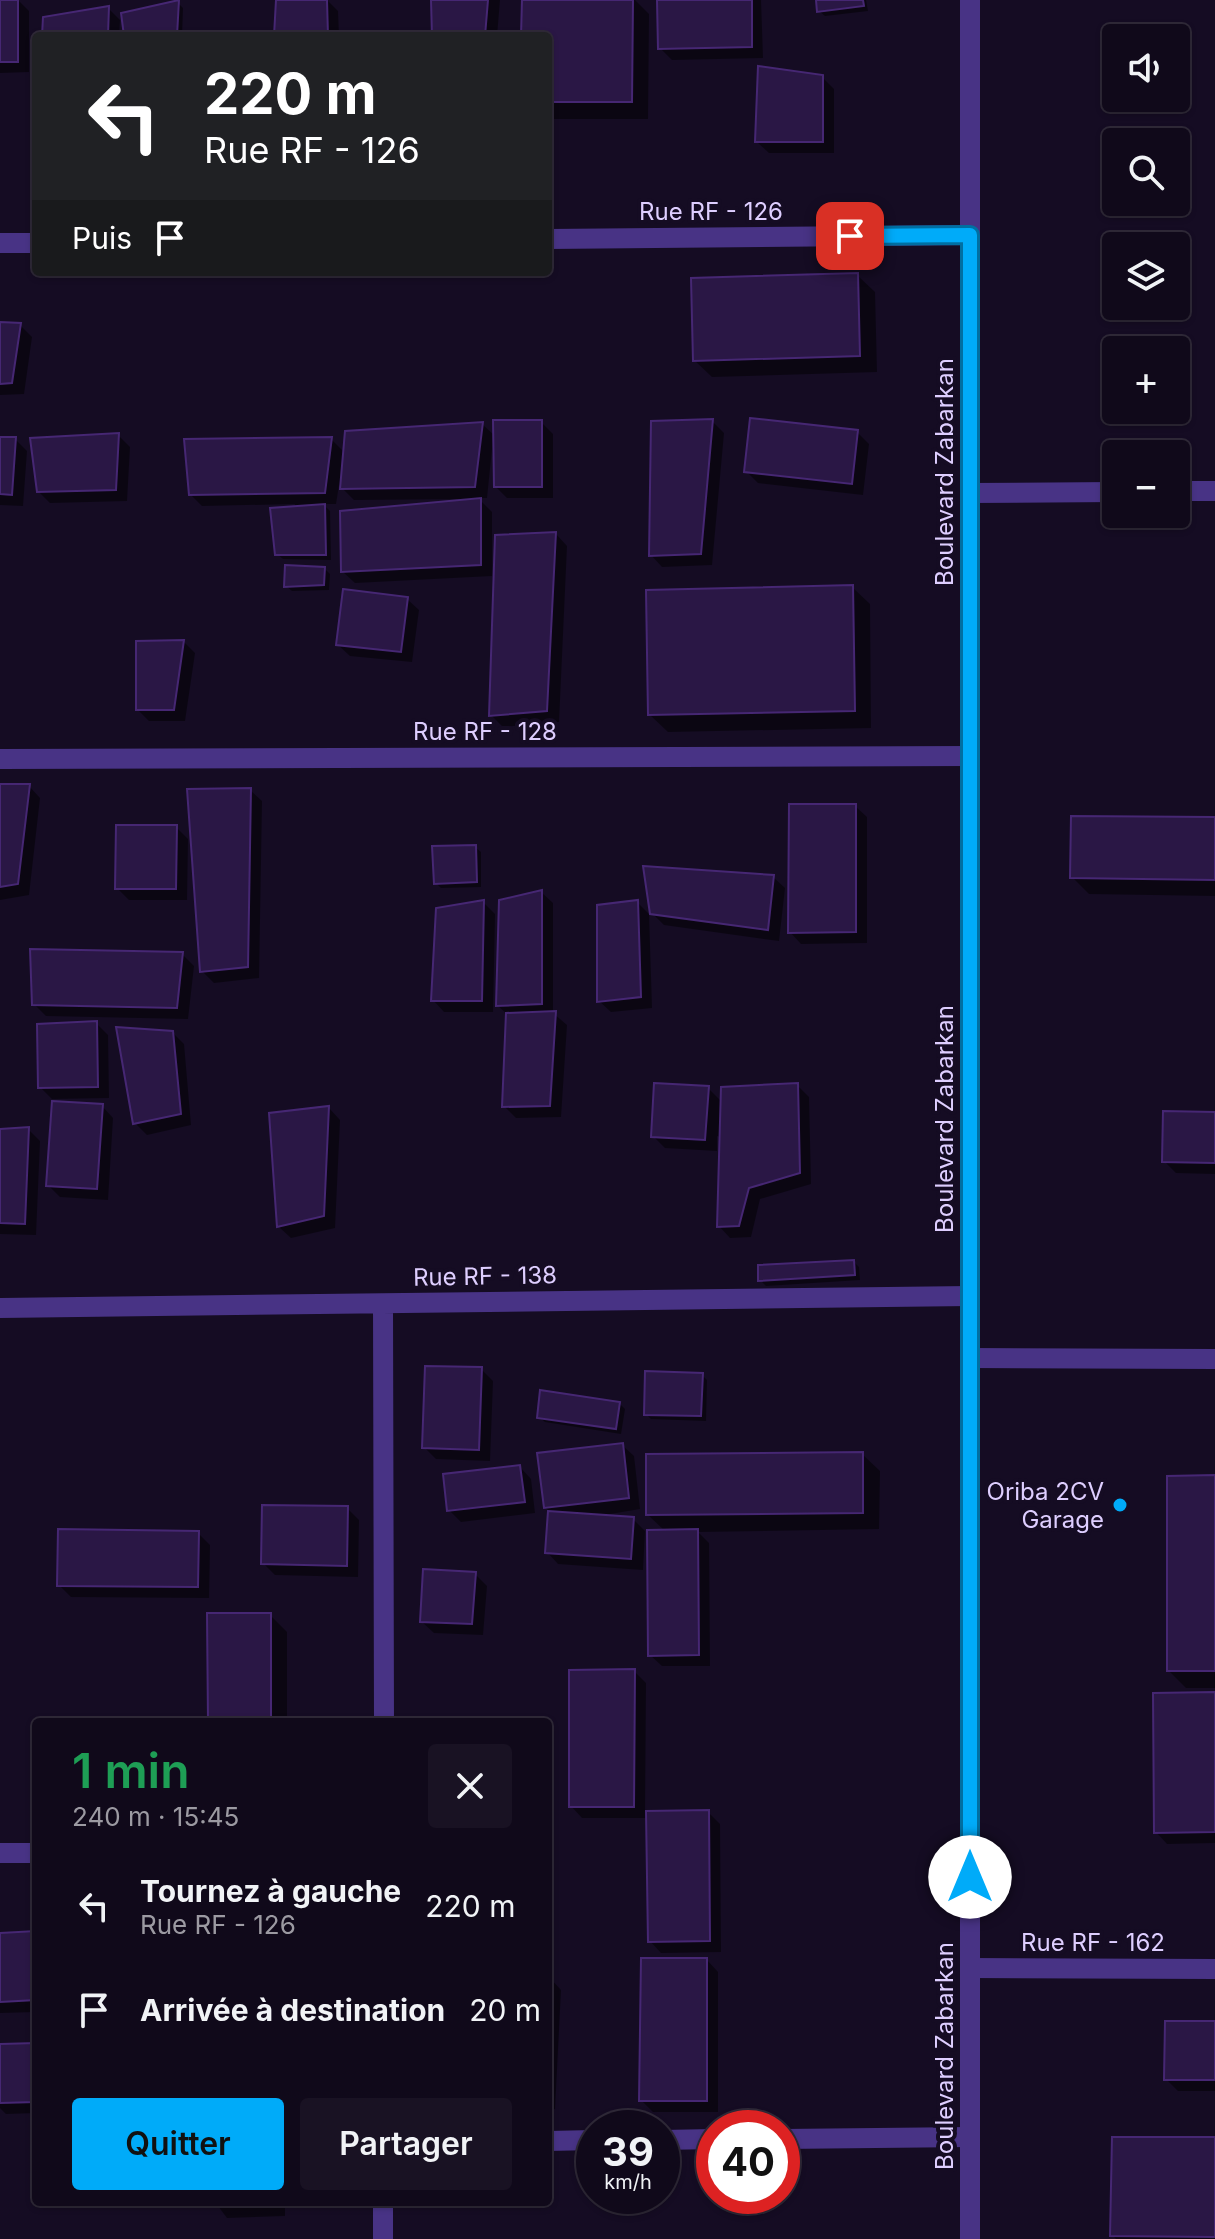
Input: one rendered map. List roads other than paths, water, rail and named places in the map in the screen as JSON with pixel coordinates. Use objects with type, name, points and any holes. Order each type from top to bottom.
[{"type":"street","name":"Boulevard Zabarkan","points":[[970,0],[970,2239]]},
{"type":"street","name":"Rue RF - 126","points":[[552,239],[970,235]]},
{"type":"street","points":[[0,243],[32,243]]},
{"type":"street","points":[[1190,491],[1215,491]]},
{"type":"street","points":[[970,493],[1102,492]]},
{"type":"street","name":"Rue RF - 128","points":[[0,759],[970,756]]},
{"type":"street","name":"Rue RF - 138","points":[[0,1308],[970,1296]]},
{"type":"street","points":[[383,1304],[384,1718]]},
{"type":"street","points":[[970,1358],[1215,1359]]},
{"type":"street","points":[[0,1853],[32,1853]]},
{"type":"street","name":"Rue RF - 162","points":[[970,1968],[1215,1969]]},
{"type":"street","points":[[800,2139],[970,2137]]},
{"type":"street","points":[[552,2141],[576,2140]]},
{"type":"street","points":[[383,2206],[383,2239]]},
{"type":"place","name":"Oriba 2CV Garage","points":[[1120,1505]]}]
